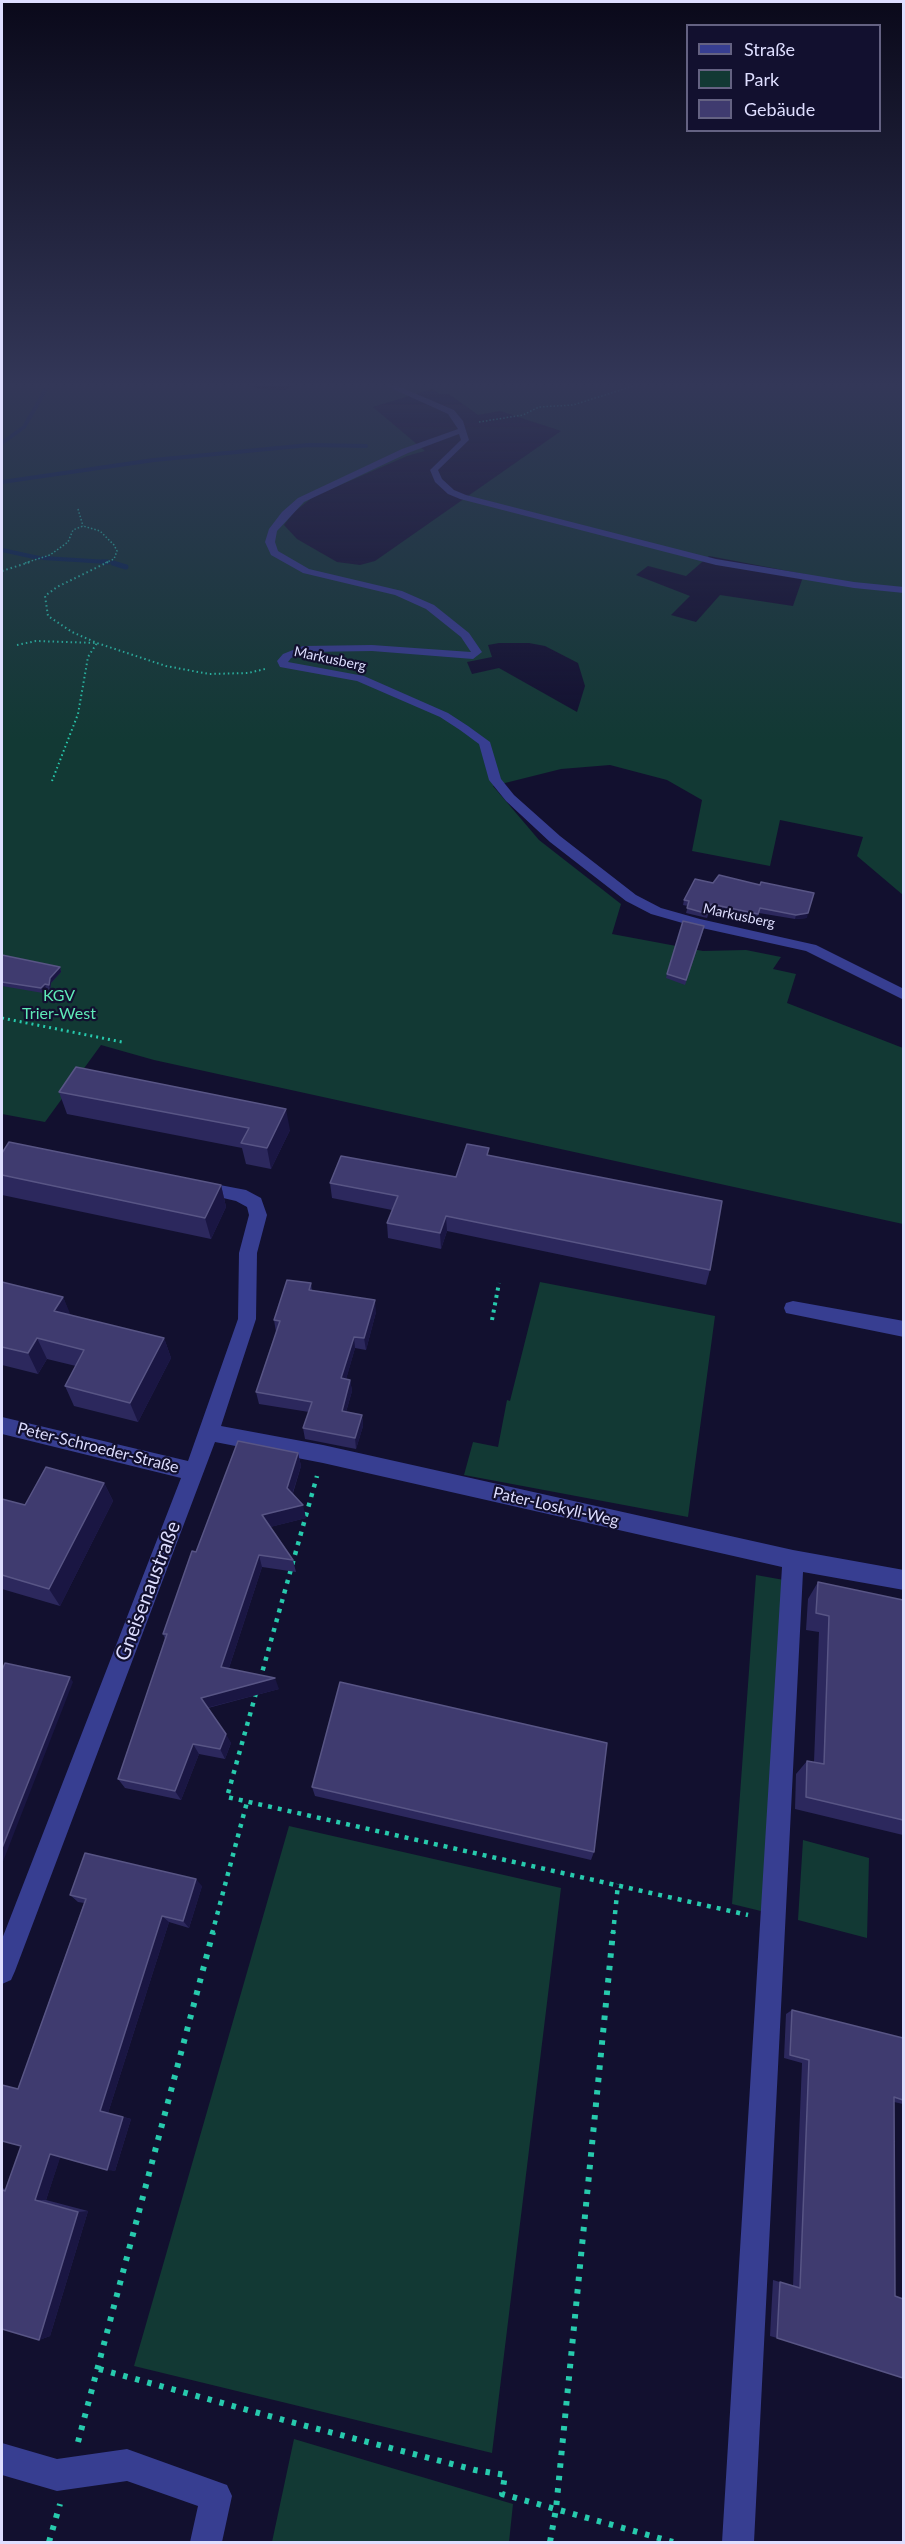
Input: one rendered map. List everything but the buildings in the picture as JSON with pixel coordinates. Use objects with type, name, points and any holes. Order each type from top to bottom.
[{"type":"street","name":"Markusberg","points":[[298,503],[285,514],[272,531],[270,542],[274,553],[306,571],[398,593],[430,607],[465,635],[477,652],[473,656],[462,656],[361,648],[303,649],[286,656],[282,661],[284,665],[360,678],[444,715],[464,728],[484,742],[495,780],[510,798],[555,838],[631,898],[656,910],[699,923],[811,948],[903,995]]},
{"type":"street","points":[[485,503],[716,562],[854,585],[903,590]]},
{"type":"street","name":"Gneisenaustraße","points":[[2,1971],[194,1472],[247,1319],[248,1253],[258,1215],[255,1203],[240,1195],[184,1184]]},
{"type":"street","points":[[793,1308],[903,1329]]},
{"type":"street","name":"Peter-Schroeder-Straße","points":[[2,1425],[194,1472]]},
{"type":"street","name":"Pater-Loskyll-Weg","points":[[209,1432],[323,1454],[793,1560],[903,1580]]},
{"type":"street","points":[[738,2542],[793,1560]]},
{"type":"street","points":[[2,2459],[57,2475],[127,2465],[216,2496],[206,2542]]},
{"type":"path","points":[[78,509],[83,526]]},
{"type":"path","points":[[2,571],[50,555],[68,542],[73,530],[83,526],[100,531],[117,551],[114,560],[57,587],[45,596],[44,606],[48,616],[58,624],[97,643],[166,666],[209,674],[248,673],[284,665]]},
{"type":"path","points":[[17,645],[36,640],[97,643]]},
{"type":"path","points":[[52,781],[78,714],[88,657],[97,643]]},
{"type":"path","points":[[2,1018],[122,1042]]},
{"type":"path","points":[[492,1320],[499,1283]]},
{"type":"path","points":[[323,1454],[226,1797],[618,1884],[772,1921]]},
{"type":"path","points":[[49,2542],[99,2369],[247,1802]]},
{"type":"path","points":[[550,2542],[556,2509],[618,1884]]},
{"type":"path","points":[[99,2369],[452,2464],[505,2475],[502,2494],[673,2542]]},
{"type":"green space","name":"KGV Trier-West","points":[[2,503],[306,503],[294,512],[284,525],[297,539],[337,562],[360,565],[375,561],[458,503],[903,503],[903,895],[857,856],[863,837],[780,820],[770,866],[692,851],[702,800],[667,780],[610,765],[561,769],[493,786],[539,840],[621,904],[612,934],[703,951],[746,950],[781,957],[773,969],[796,974],[787,1003],[903,1048],[903,1224],[154,1060],[101,1045],[45,1122],[2,1114]],"holes":[[[709,556],[804,574],[793,606],[720,595],[696,622],[671,615],[690,596],[636,575],[648,566],[686,576]],[[529,643],[545,646],[578,663],[585,686],[577,712],[499,668],[472,674],[467,662],[492,657],[488,645]]]},
{"type":"green space","points":[[540,1282],[715,1316],[688,1517],[464,1475],[473,1442],[498,1447],[507,1400],[510,1401]]},
{"type":"green space","points":[[756,1575],[784,1580],[765,1912],[732,1904]]},
{"type":"green space","points":[[289,1826],[561,1888],[492,2453],[134,2366]]},
{"type":"green space","points":[[803,1840],[869,1858],[867,1938],[798,1920]]},
{"type":"green space","points":[[294,2439],[513,2504],[509,2542],[272,2542]]},
{"type":"waterway","points":[[2,550],[39,558]]},
{"type":"waterway","points":[[43,558],[108,562],[103,562]]},
{"type":"waterway","points":[[113,563],[126,567]]}]
